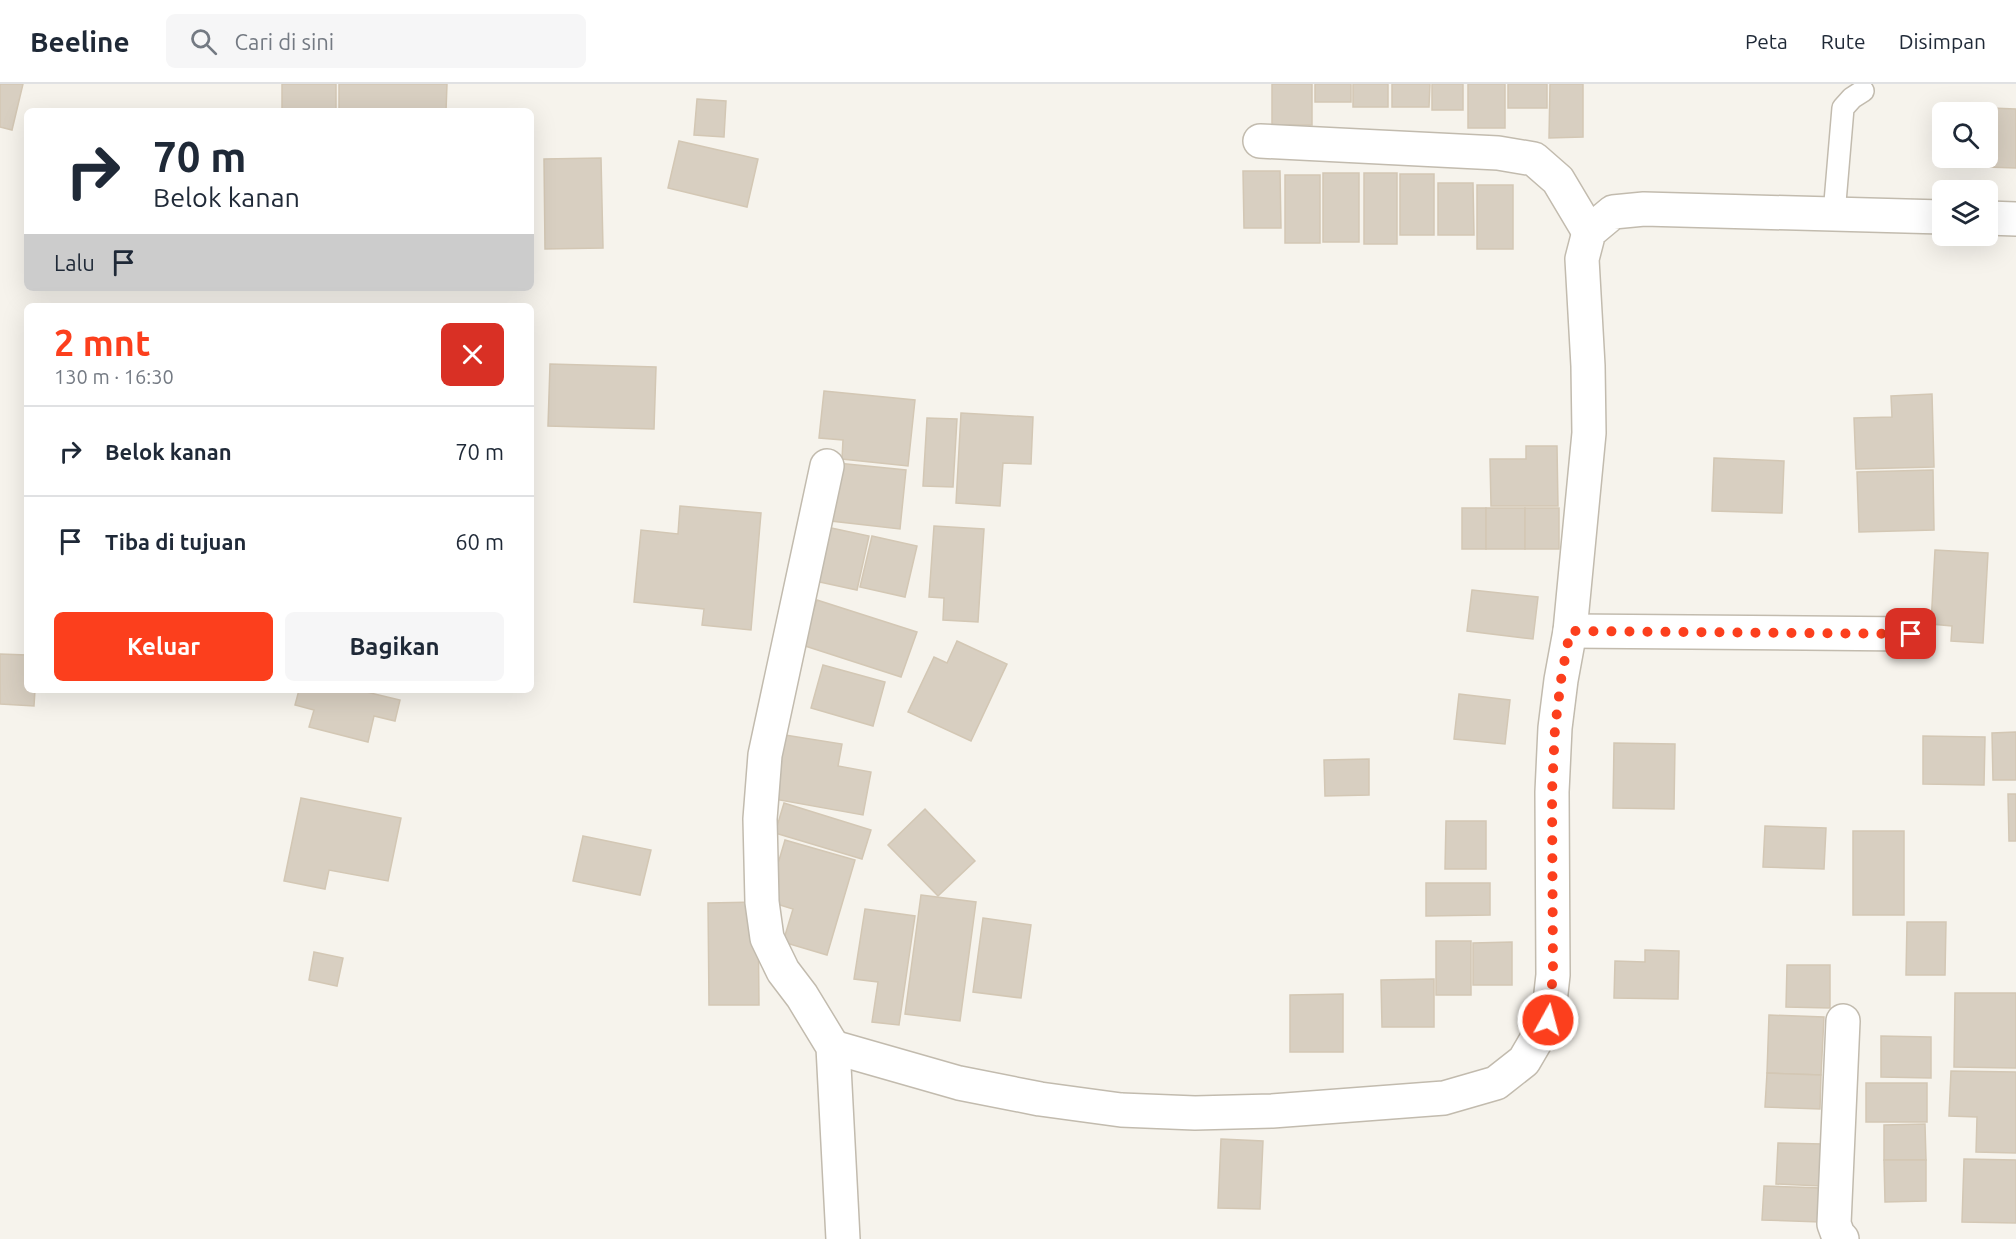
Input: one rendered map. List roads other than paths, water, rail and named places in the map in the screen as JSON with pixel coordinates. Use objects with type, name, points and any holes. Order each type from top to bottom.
[{"type":"street","points":[[1260,141],[1498,153],[1534,159],[1558,180],[1589,232]]},
{"type":"street","points":[[833,1047],[959,1083],[1040,1099],[1121,1110],[1195,1113],[1272,1111],[1444,1098],[1496,1083],[1524,1061],[1548,1020],[1553,975],[1552,792],[1555,728],[1570,631],[1589,434],[1582,259],[1589,232],[1613,212],[1644,209],[1932,217]]},
{"type":"street","points":[[1998,218],[2016,219]]},
{"type":"street","points":[[827,466],[767,744],[760,819],[762,902],[767,938],[783,971],[802,996],[833,1047],[843,1239]]},
{"type":"street","points":[[1570,631],[1911,634]]},
{"type":"street","points":[[1842,1239],[1834,1224],[1843,1021]]},
{"type":"lane","points":[[1834,214],[1843,108],[1863,90]]}]
